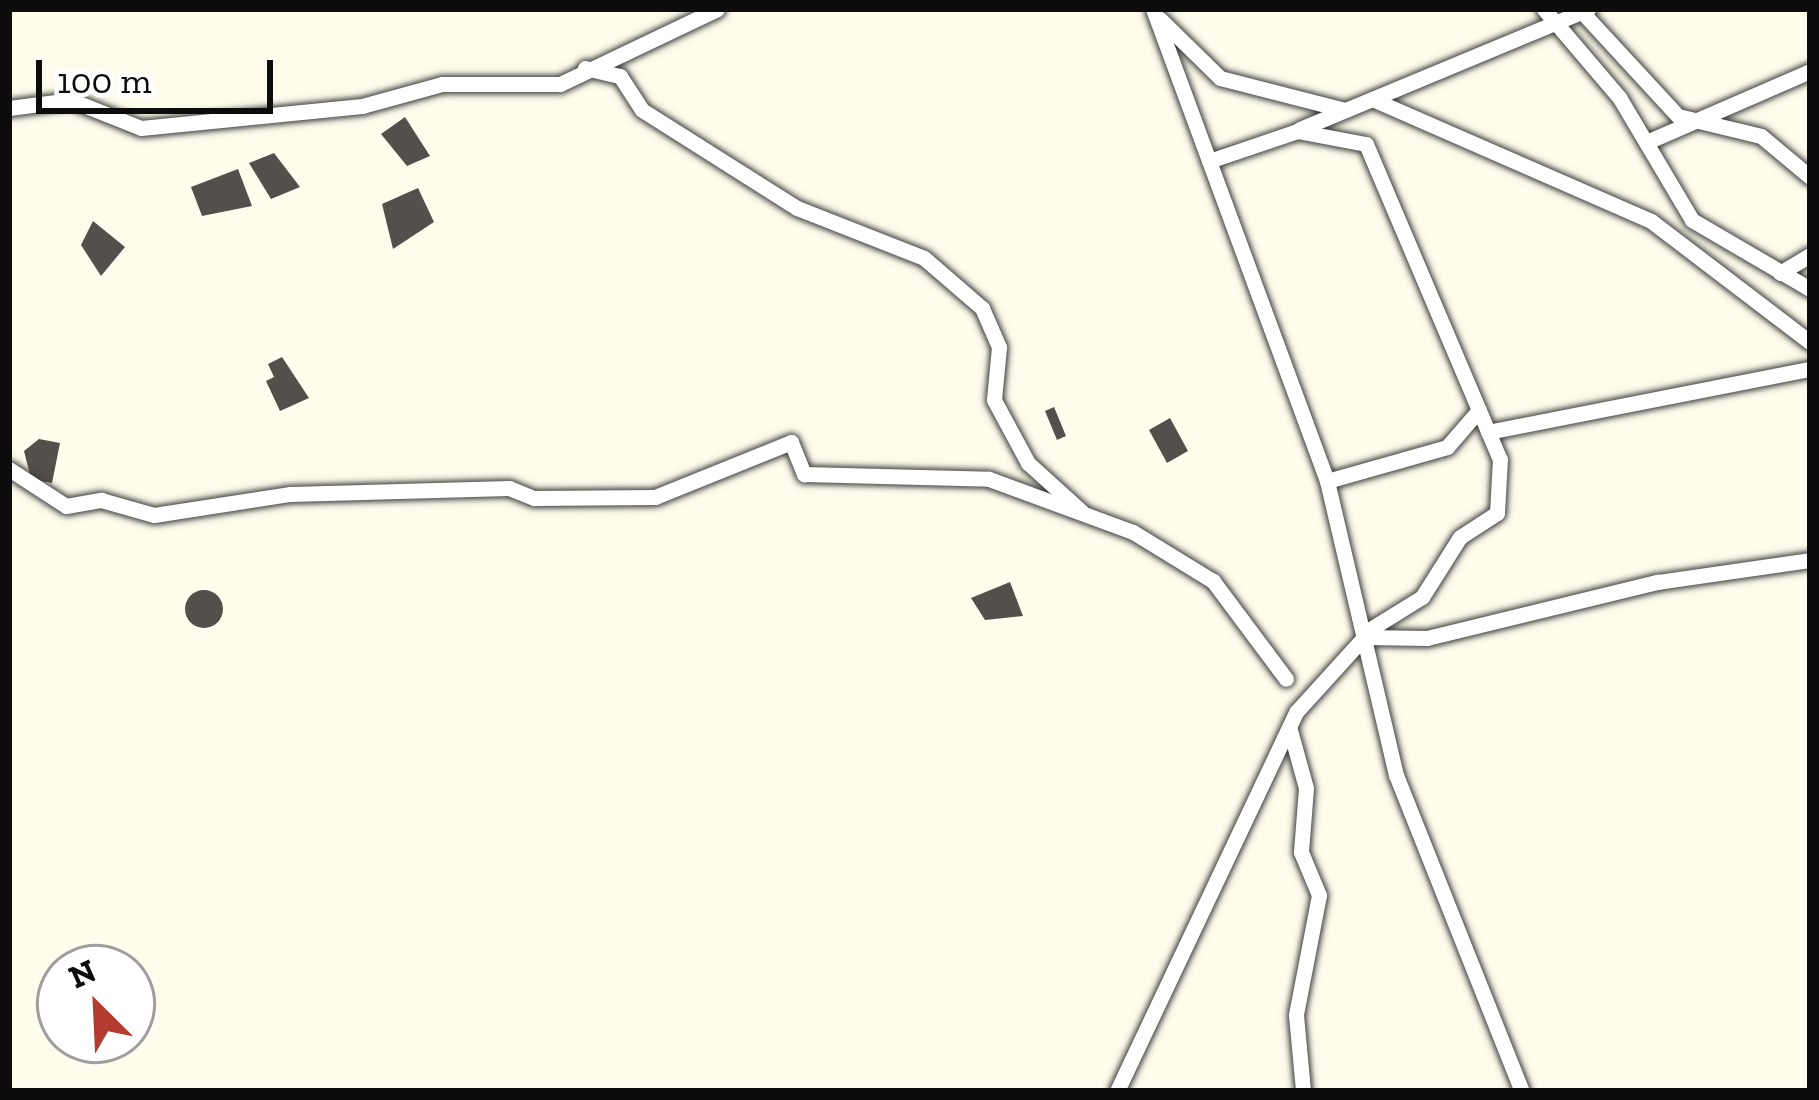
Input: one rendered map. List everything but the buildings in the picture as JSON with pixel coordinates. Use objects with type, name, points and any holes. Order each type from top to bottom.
[{"type":"street","points":[[9,108],[71,100],[141,128],[362,106],[442,84],[560,84],[585,68],[717,9]]},
{"type":"street","points":[[1209,161],[1345,110],[1549,14],[1584,10],[1644,85],[1699,123],[1761,136],[1810,177]]},
{"type":"street","points":[[1155,12],[1220,77],[1345,110]]},
{"type":"street","points":[[1155,12],[1328,481],[1396,775],[1522,1091]]},
{"type":"street","points":[[1549,14],[1649,141],[1692,220],[1810,289]]},
{"type":"street","points":[[585,68],[620,76],[642,110],[797,208],[924,258],[982,308],[999,347],[994,400],[1028,463],[1082,512]]},
{"type":"street","points":[[1649,141],[1810,71]]},
{"type":"street","points":[[1372,98],[1651,221],[1810,342]]},
{"type":"street","points":[[1117,1091],[1306,694],[1364,635],[1422,597],[1460,537],[1497,513],[1501,462],[1372,151],[1340,134],[1297,130]]},
{"type":"street","points":[[1780,273],[1810,255]]},
{"type":"street","points":[[1488,432],[1810,368]]},
{"type":"street","points":[[1328,481],[1447,447],[1479,410]]},
{"type":"street","points":[[9,469],[66,506],[101,500],[154,515],[290,494],[509,488],[534,499],[656,497],[791,442],[804,474],[989,478],[1082,512],[1199,568],[1286,680]]},
{"type":"street","points":[[1364,635],[1427,638],[1658,582],[1810,560]]},
{"type":"street","points":[[1289,727],[1306,788],[1301,852],[1319,895],[1296,1015],[1303,1091]]}]
